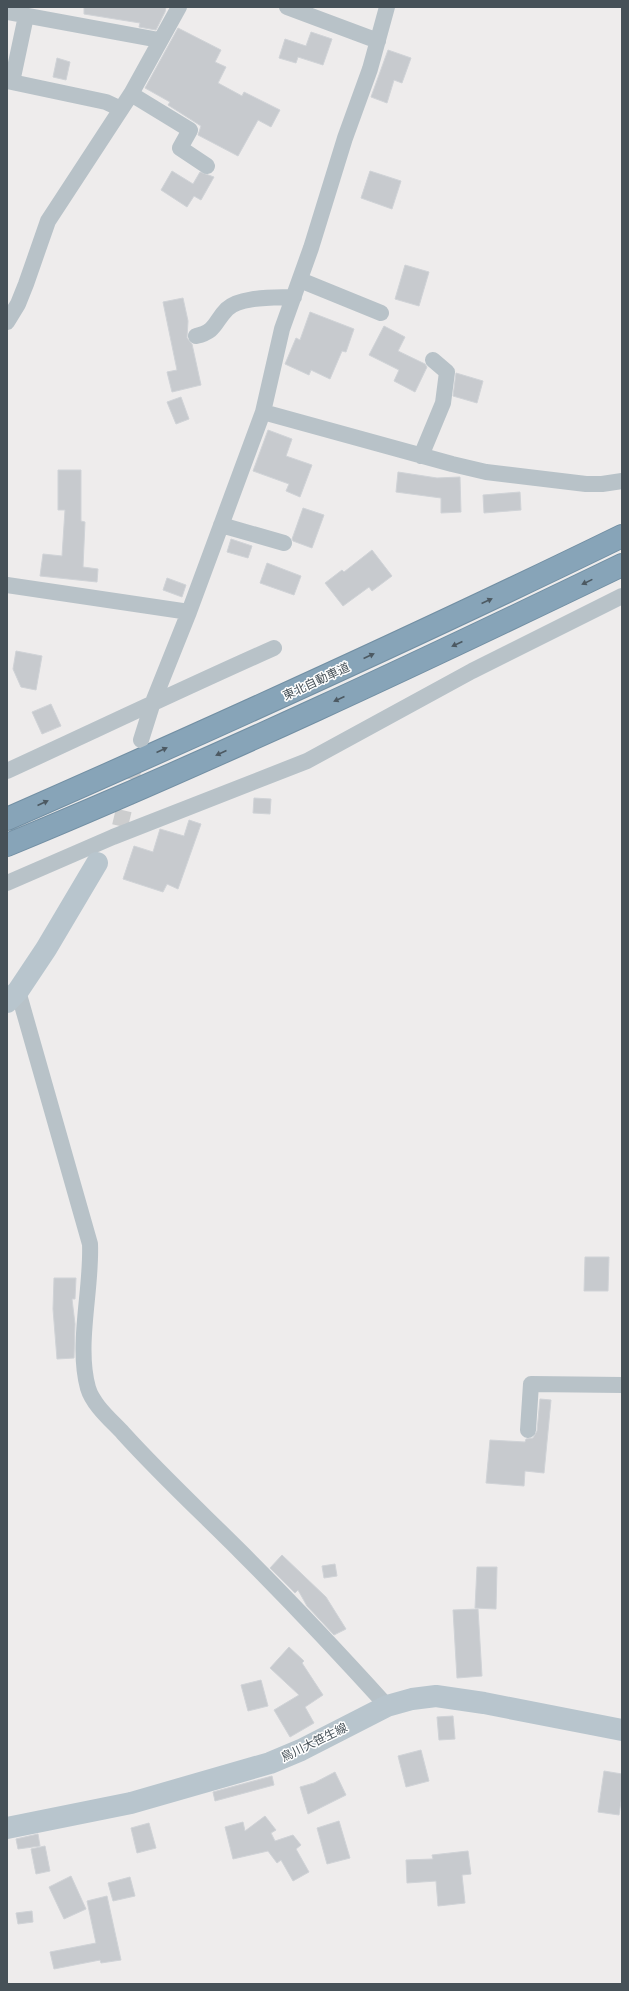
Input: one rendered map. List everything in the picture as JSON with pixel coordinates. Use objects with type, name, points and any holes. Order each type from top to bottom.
[{"type":"highway","name":"東北自動車道","points":[[7,819],[243,715],[481,604],[622,536]]},
{"type":"highway","points":[[7,845],[153,783],[366,687],[622,565]]},
{"type":"street","points":[[7,322],[18,304],[48,221],[131,94],[159,40],[179,7]]},
{"type":"street","points":[[287,7],[378,42]]},
{"type":"street","points":[[141,740],[153,702],[189,612],[263,412],[282,329],[300,280],[345,138],[370,70],[387,7]]},
{"type":"street","points":[[7,12],[159,40]]},
{"type":"street","points":[[26,16],[10,82],[106,102],[121,109]]},
{"type":"street","points":[[131,94],[190,130],[180,148],[207,166]]},
{"type":"street","points":[[300,280],[381,313]]},
{"type":"street","points":[[196,336],[209,332],[228,308],[244,300],[294,297]]},
{"type":"street","points":[[421,456],[443,403],[447,372],[432,360]]},
{"type":"street","points":[[263,412],[421,456],[486,472],[586,484],[602,484],[622,481]]},
{"type":"street","points":[[221,525],[284,543]]},
{"type":"street","points":[[7,585],[189,612]]},
{"type":"street","points":[[7,883],[116,831],[307,761],[472,671],[622,596]]},
{"type":"street","points":[[7,771],[126,717],[153,702],[274,648]]},
{"type":"street","points":[[116,831],[46,949],[13,997],[90,1244],[91,1266],[84,1345],[85,1370],[89,1389],[96,1403],[140,1452],[330,1643],[387,1706]]},
{"type":"street","points":[[528,1430],[531,1384],[622,1385]]},
{"type":"street","name":"鳥川大笹生線","points":[[7,1828],[131,1803],[270,1763],[301,1750],[387,1706],[412,1699],[436,1696],[492,1704],[622,1730]]},
{"type":"building","points":[[84,7],[166,7],[156,30],[139,27],[140,23],[84,14]]},
{"type":"building","points":[[178,28],[221,50],[215,62],[226,67],[218,83],[242,96],[244,92],[280,110],[271,127],[258,120],[238,156],[198,135],[201,126],[168,105],[170,102],[145,88]]},
{"type":"building","points":[[311,32],[332,39],[323,65],[298,57],[296,63],[279,58],[285,39],[306,46]]},
{"type":"building","points":[[388,50],[411,58],[402,83],[394,80],[387,103],[371,97]]},
{"type":"building","points":[[57,58],[70,62],[66,80],[53,77]]},
{"type":"building","points":[[172,171],[193,184],[200,172],[214,177],[201,200],[194,196],[187,207],[161,190]]},
{"type":"building","points":[[370,171],[401,181],[392,209],[361,198]]},
{"type":"building","points":[[405,265],[429,272],[419,306],[395,299]]},
{"type":"building","points":[[183,298],[188,321],[187,338],[192,344],[201,385],[172,392],[167,372],[177,370],[163,302]]},
{"type":"building","points":[[310,312],[354,329],[346,352],[342,351],[330,379],[311,370],[309,375],[285,364],[296,338],[300,340]]},
{"type":"building","points":[[384,326],[405,337],[398,351],[425,364],[427,367],[415,392],[394,381],[399,370],[369,355]]},
{"type":"building","points":[[456,373],[483,381],[477,403],[453,396]]},
{"type":"building","points":[[181,397],[189,419],[176,424],[167,402]]},
{"type":"building","points":[[268,430],[292,439],[286,456],[312,465],[300,497],[286,491],[289,484],[253,471]]},
{"type":"building","points":[[58,470],[81,470],[81,521],[85,522],[83,567],[98,569],[97,582],[40,576],[43,554],[62,556],[65,510],[58,510]]},
{"type":"building","points":[[398,472],[437,478],[460,477],[461,512],[441,513],[441,498],[396,492]]},
{"type":"building","points":[[520,492],[521,510],[484,513],[483,495]]},
{"type":"building","points":[[303,508],[324,515],[312,548],[293,541],[292,539]]},
{"type":"building","points":[[231,539],[252,546],[248,558],[227,552]]},
{"type":"building","points":[[372,550],[392,576],[372,591],[369,587],[343,606],[325,583],[342,570],[344,572]]},
{"type":"building","points":[[267,563],[301,576],[294,595],[260,583]]},
{"type":"building","points":[[167,578],[186,585],[182,597],[163,590]]},
{"type":"building","points":[[16,651],[42,656],[36,690],[21,687],[13,669]]},
{"type":"building","points":[[51,704],[61,726],[42,734],[32,712]]},
{"type":"building","points":[[254,798],[271,799],[270,814],[253,813]]},
{"type":"building","points":[[189,820],[201,824],[178,889],[167,884],[163,892],[123,879],[134,846],[153,852],[160,829],[184,836]]},
{"type":"building","points":[[585,1257],[609,1257],[608,1291],[584,1291]]},
{"type":"building","points":[[54,1278],[76,1278],[75,1299],[72,1299],[75,1324],[74,1358],[57,1359],[53,1309]]},
{"type":"building","points":[[540,1399],[551,1400],[544,1473],[525,1471],[524,1486],[486,1483],[490,1440],[525,1442],[526,1439],[533,1438],[537,1431]]},
{"type":"building","points":[[282,1555],[326,1597],[346,1629],[334,1635],[307,1606],[298,1590],[295,1593],[270,1568]]},
{"type":"building","points":[[335,1564],[337,1576],[324,1578],[322,1566]]},
{"type":"building","points":[[477,1567],[497,1567],[496,1609],[475,1608]]},
{"type":"building","points":[[478,1609],[482,1676],[457,1678],[453,1610]]},
{"type":"building","points":[[289,1647],[304,1661],[302,1663],[323,1695],[305,1707],[314,1723],[290,1737],[274,1710],[299,1695],[270,1668]]},
{"type":"building","points":[[261,1680],[268,1706],[248,1711],[241,1685]]},
{"type":"building","points":[[453,1716],[455,1739],[439,1740],[437,1717]]},
{"type":"building","points":[[421,1750],[429,1781],[406,1787],[398,1756]]},
{"type":"building","points":[[604,1771],[622,1774],[622,1795],[619,1815],[598,1812]]},
{"type":"building","points":[[335,1772],[346,1795],[308,1814],[300,1787],[314,1783]]},
{"type":"building","points":[[272,1776],[274,1785],[215,1801],[213,1792]]},
{"type":"building","points":[[265,1816],[276,1830],[271,1833],[275,1841],[293,1835],[301,1845],[296,1849],[309,1872],[293,1881],[281,1860],[277,1863],[268,1851],[233,1859],[225,1827],[243,1822],[245,1831]]},
{"type":"building","points":[[339,1821],[350,1858],[327,1864],[317,1828]]},
{"type":"building","points":[[149,1823],[156,1848],[137,1853],[131,1828]]},
{"type":"building","points":[[38,1834],[40,1846],[18,1849],[16,1839]]},
{"type":"building","points":[[45,1846],[50,1871],[36,1874],[31,1849]]},
{"type":"building","points":[[468,1851],[471,1874],[462,1875],[465,1903],[438,1906],[436,1881],[407,1883],[406,1860],[433,1859],[432,1855]]},
{"type":"building","points":[[71,1876],[86,1909],[64,1919],[49,1887]]},
{"type":"building","points":[[130,1877],[135,1896],[113,1901],[108,1883]]},
{"type":"building","points":[[107,1896],[121,1960],[101,1963],[100,1960],[54,1969],[50,1952],[96,1943],[87,1901]]},
{"type":"building","points":[[32,1911],[33,1922],[18,1924],[16,1913]]},
{"type":"tunnel","points":[[120,826],[137,755]]}]
